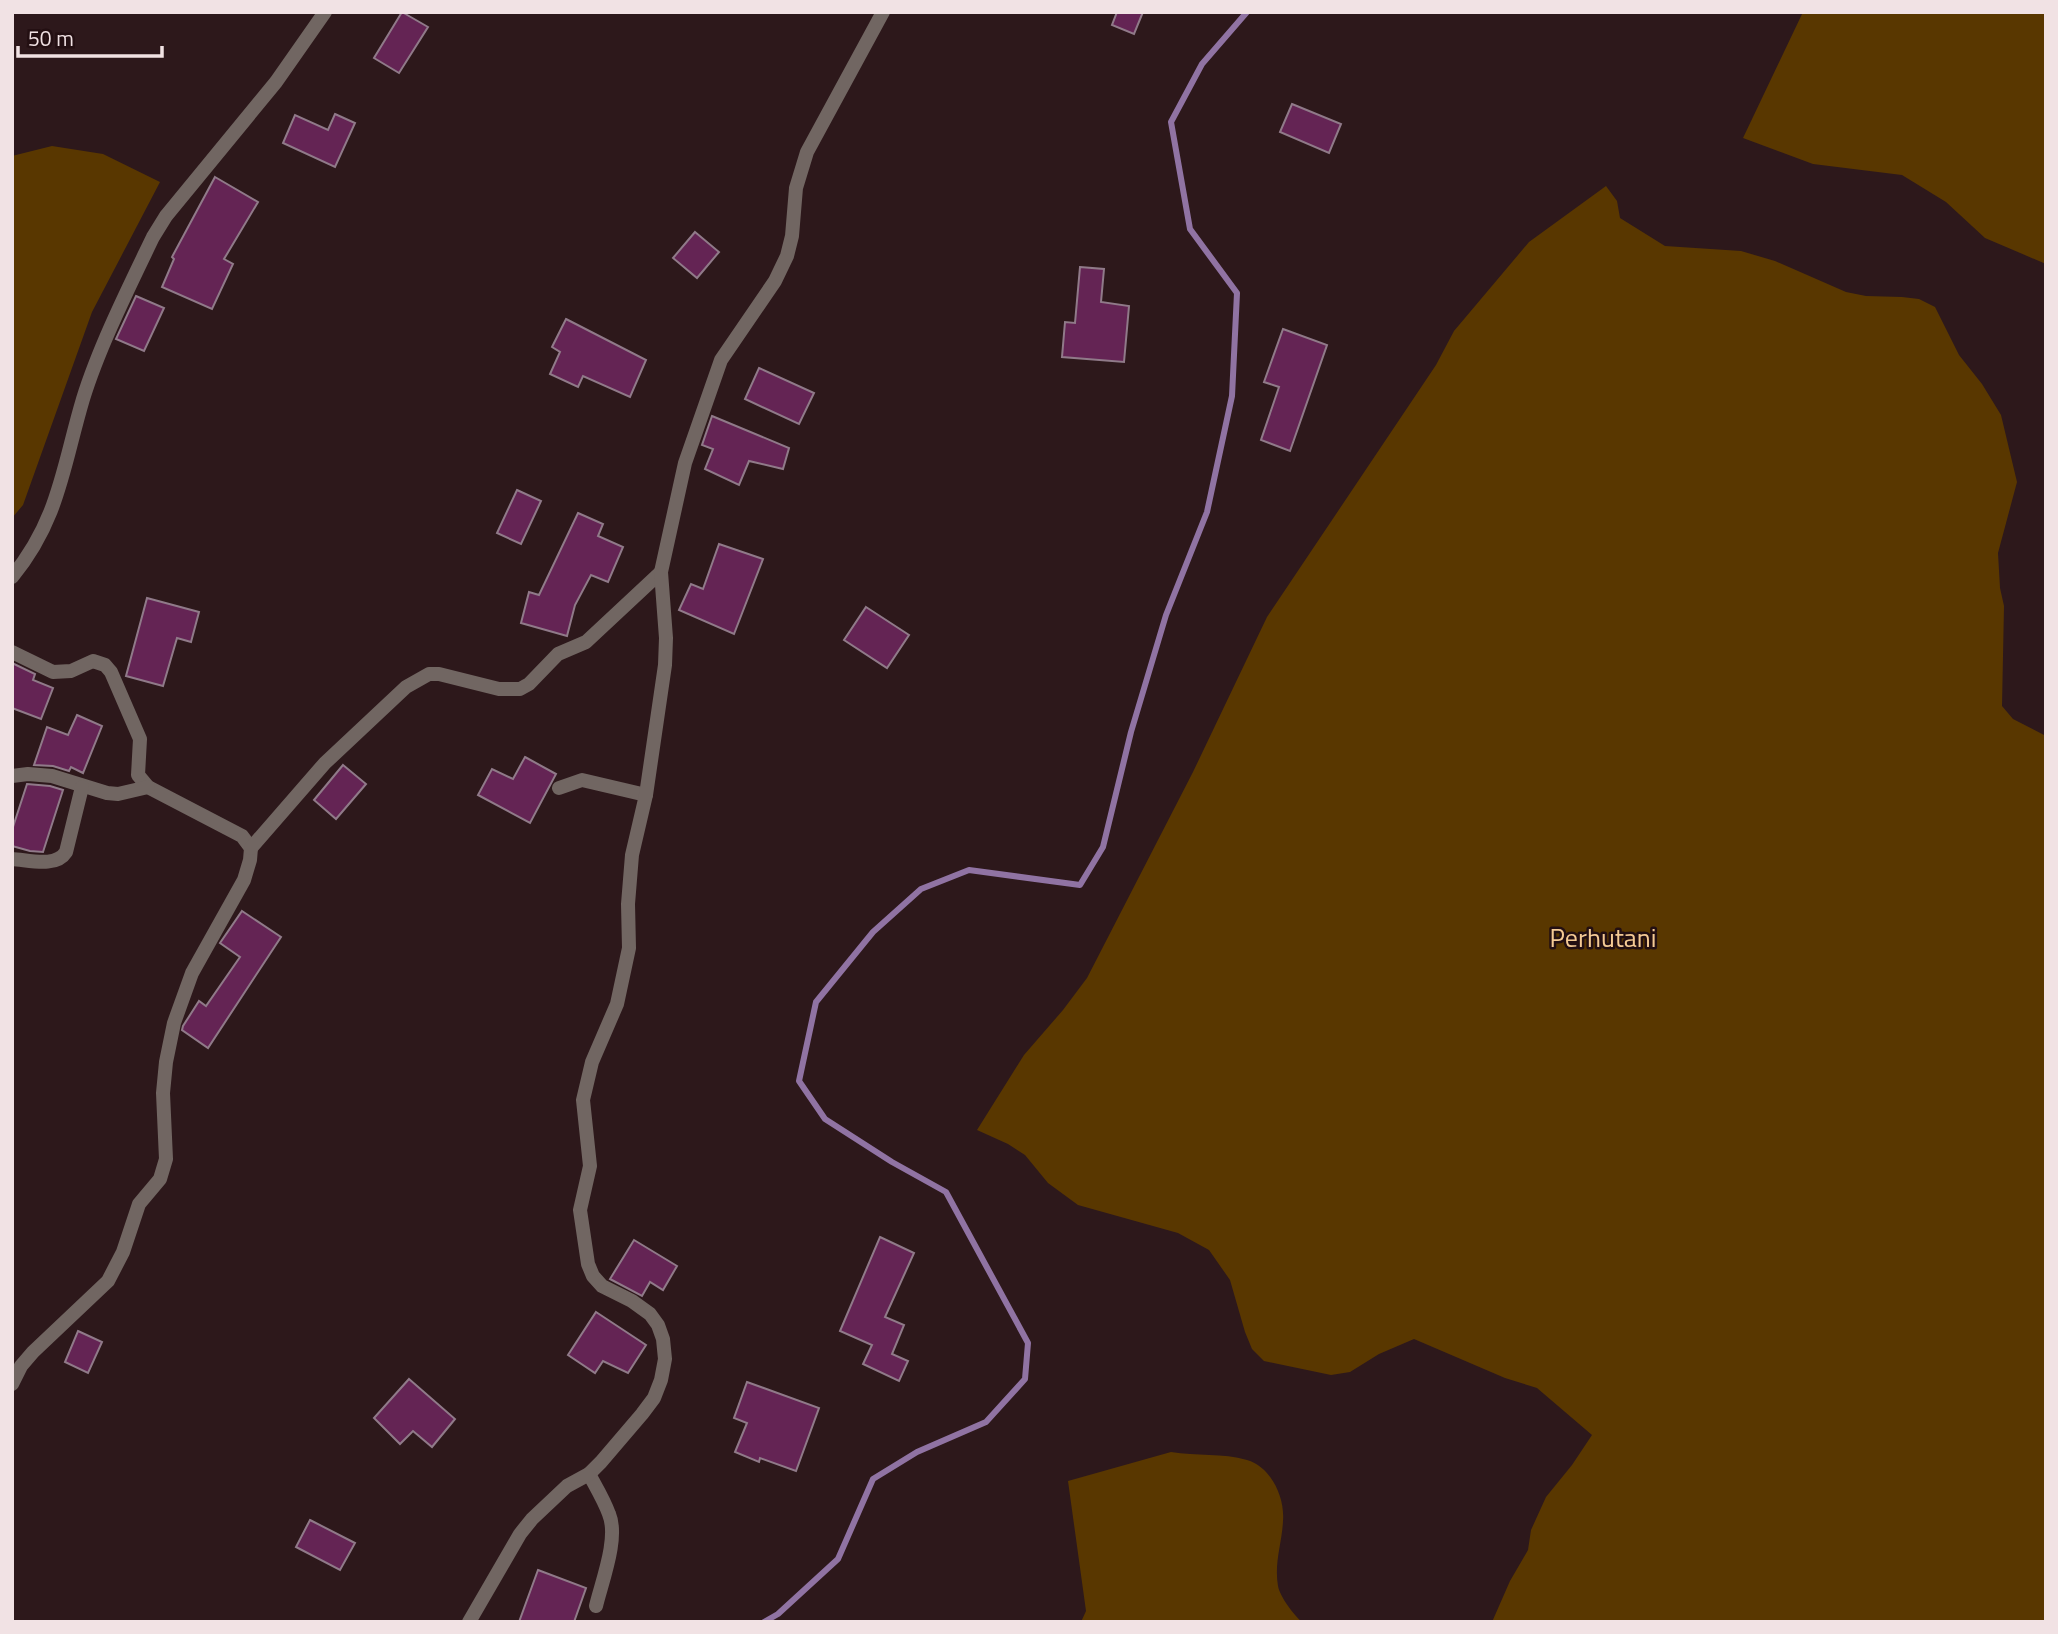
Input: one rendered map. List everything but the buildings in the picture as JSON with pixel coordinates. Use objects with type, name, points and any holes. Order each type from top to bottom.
[{"type":"street","points":[[12,577],[33,550],[47,525],[62,485],[83,399],[153,237],[166,216],[276,82],[325,12]]},
{"type":"street","points":[[469,1622],[520,1534],[567,1486],[589,1474],[654,1398],[661,1380],[663,1339],[650,1314],[632,1301],[602,1286],[593,1276],[586,1257],[580,1210],[590,1166],[584,1120],[584,1091],[592,1062],[617,1004],[629,948],[628,904],[632,855],[646,795],[664,665],[666,638],[661,572],[685,463],[710,385],[721,360],[775,281],[787,256],[792,236],[799,171],[883,12]]},
{"type":"street","points":[[12,1384],[21,1366],[33,1352],[108,1281],[123,1251],[139,1204],[160,1179],[166,1159],[163,1093],[174,1023],[192,973],[244,880],[251,848],[325,763],[419,678],[439,674],[499,689],[520,689],[529,684],[558,654],[578,647],[598,633],[661,572]]},
{"type":"street","points":[[12,652],[53,672],[71,671],[93,661],[105,665],[111,672],[125,709],[136,728],[139,739],[138,775],[148,787],[242,836],[251,848]]},
{"type":"street","points":[[12,776],[41,774],[82,787],[118,794],[148,787]]},
{"type":"street","points":[[559,788],[582,780],[646,795]]},
{"type":"street","points":[[12,859],[55,862],[63,857],[82,787]]},
{"type":"street","points":[[589,1474],[610,1516],[612,1530],[611,1545],[596,1606]]},
{"type":"green space","points":[[1803,12],[2046,12],[2046,264],[1985,238],[1946,202],[1902,175],[1813,164],[1743,138]]},
{"type":"green space","points":[[52,146],[103,154],[160,182],[92,312],[23,505],[12,518],[12,156]]},
{"type":"green space","name":"Perhutani","points":[[1606,186],[1617,201],[1620,218],[1665,246],[1741,251],[1775,261],[1846,292],[1919,299],[1935,307],[1959,355],[1982,384],[2001,415],[2017,482],[1998,553],[2004,606],[2002,706],[2013,719],[2046,736],[2046,1622],[1492,1622],[1510,1581],[1528,1550],[1531,1530],[1546,1497],[1592,1435],[1537,1388],[1505,1378],[1414,1339],[1379,1354],[1350,1372],[1331,1375],[1264,1361],[1252,1349],[1230,1280],[1209,1250],[1178,1233],[1078,1205],[1048,1183],[1025,1155],[977,1130],[1024,1055],[1087,978],[1193,772],[1267,617],[1436,365],[1454,331],[1529,242]]},
{"type":"green space","points":[[1171,1452],[1247,1460],[1263,1469],[1269,1476],[1279,1493],[1283,1512],[1277,1569],[1278,1586],[1288,1606],[1302,1622],[1081,1622],[1086,1611],[1068,1481]]},
{"type":"waterway","points":[[764,1622],[778,1614],[838,1559],[873,1479],[917,1452],[986,1422],[1025,1379],[1028,1343],[946,1192],[892,1162],[825,1119],[799,1081],[816,1002],[873,932],[921,889],[969,870],[1080,885],[1103,847],[1131,732],[1166,615],[1207,512],[1232,396],[1237,293],[1190,229],[1171,122],[1202,64],[1247,12]]}]
